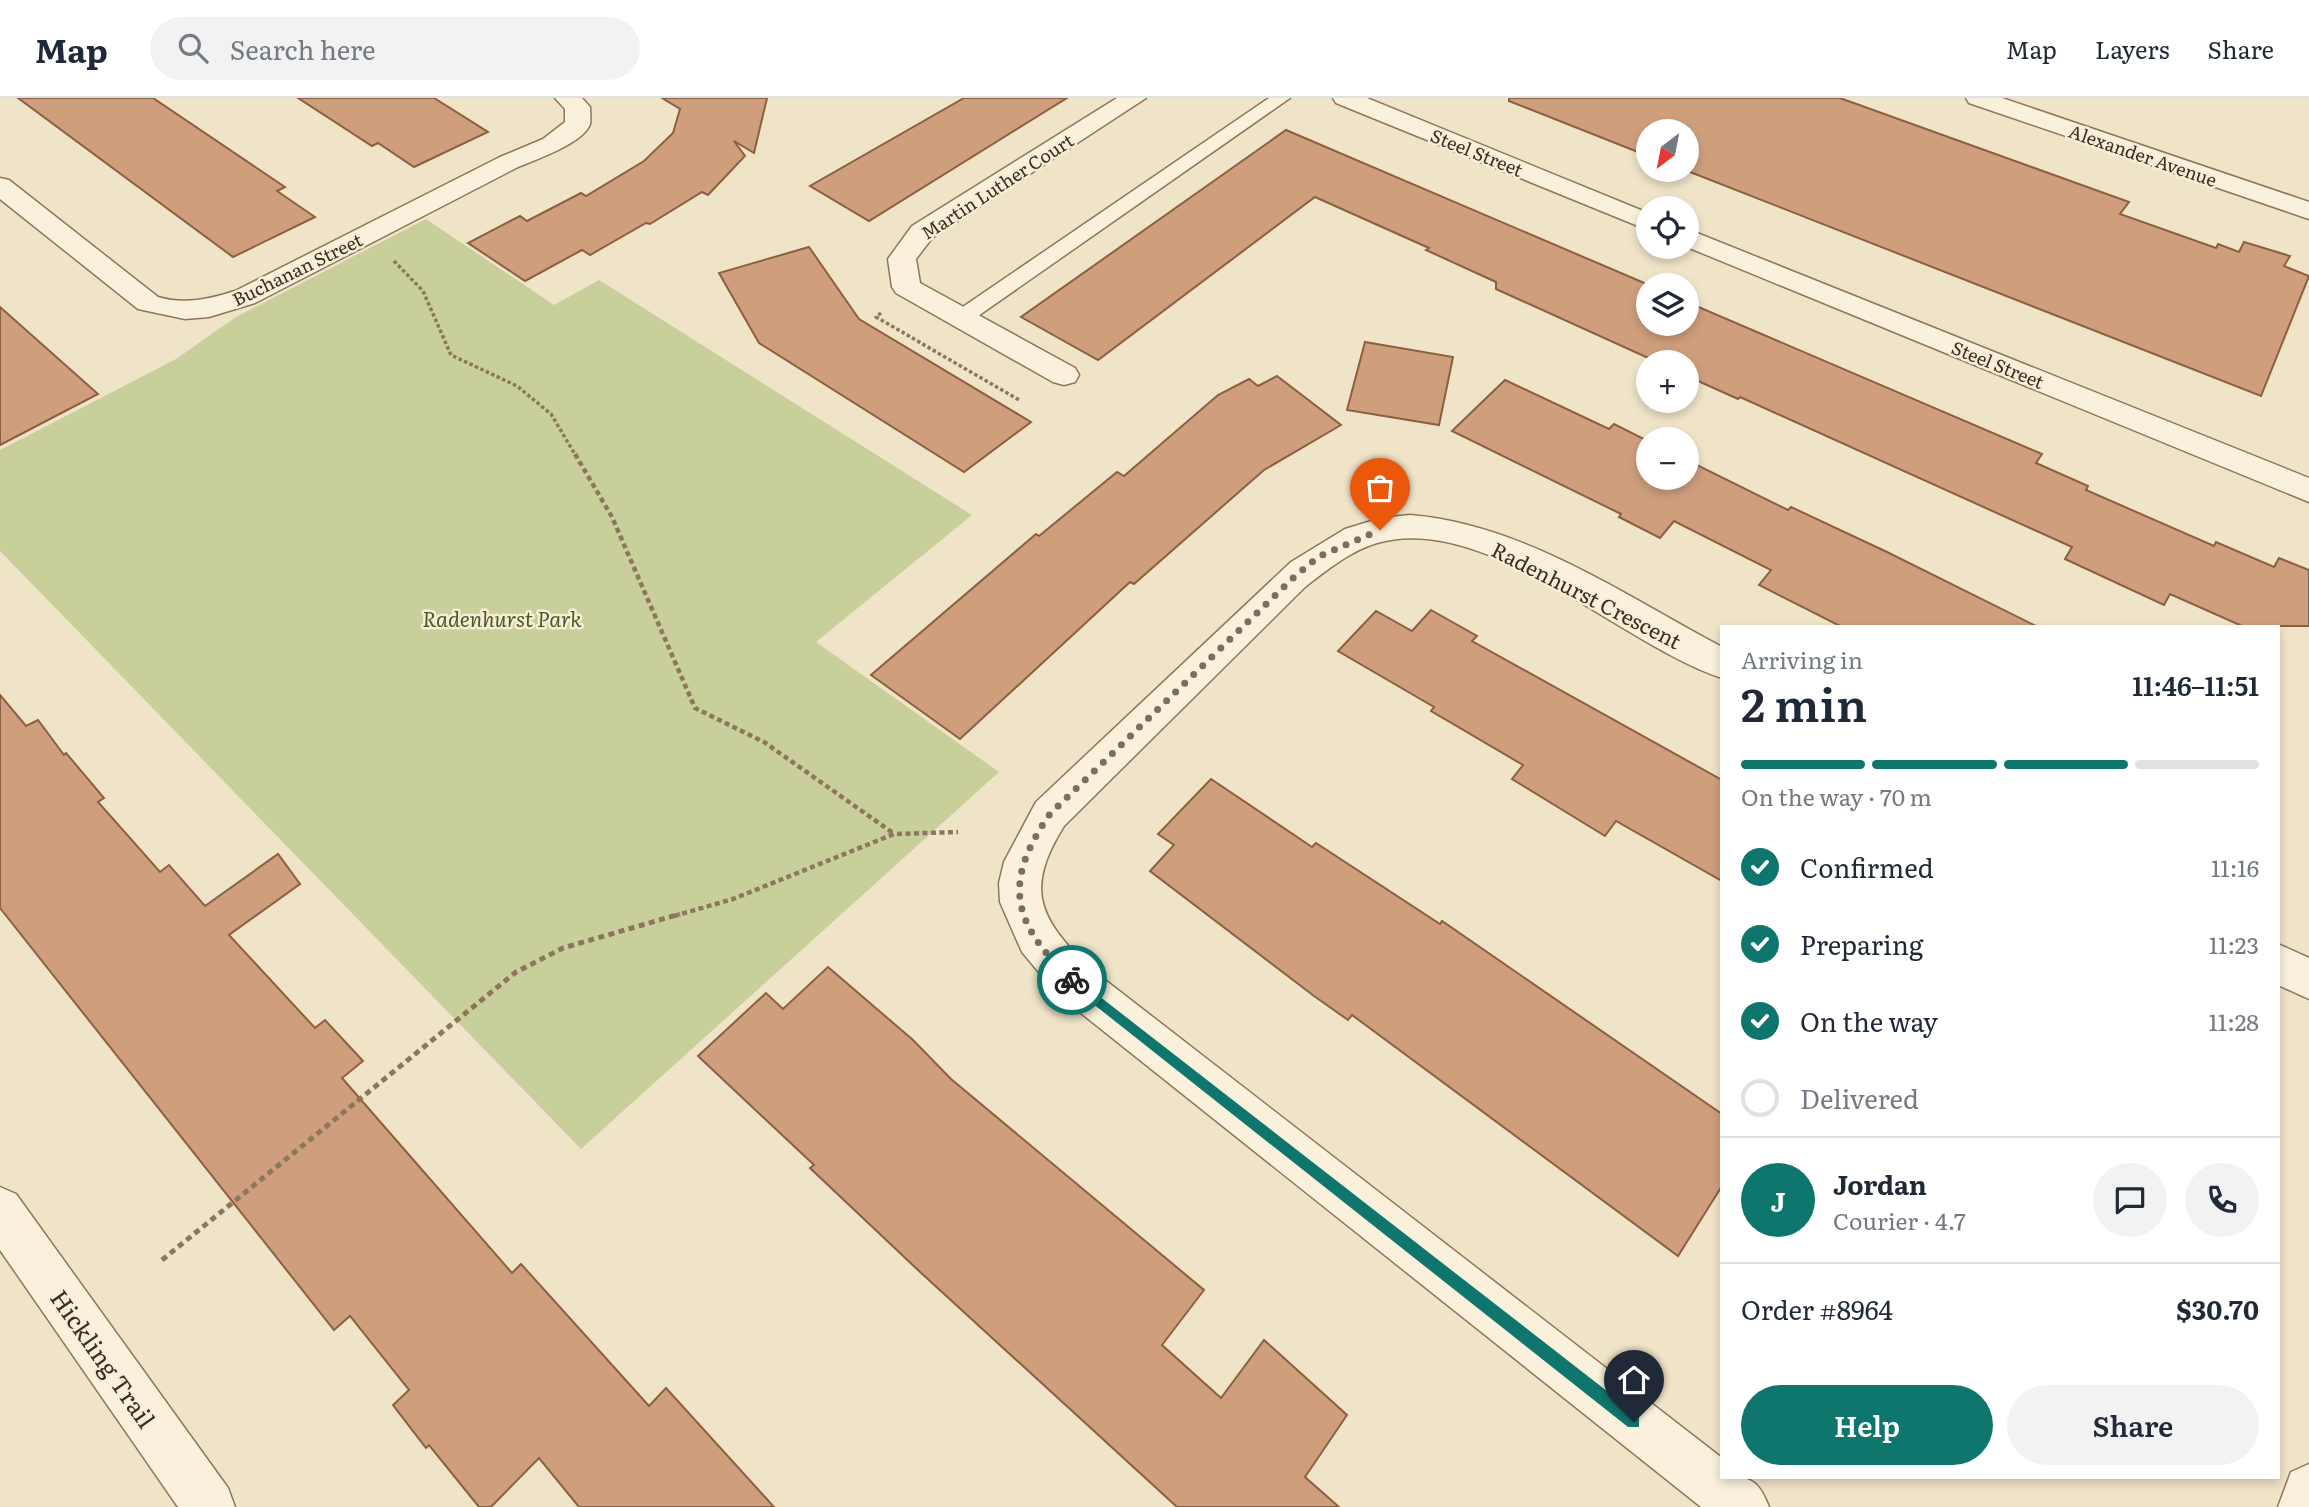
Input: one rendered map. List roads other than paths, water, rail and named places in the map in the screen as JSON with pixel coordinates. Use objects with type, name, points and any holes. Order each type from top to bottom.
[{"type":"street","name":"Buchanan Street","points":[[0,187],[148,303],[168,310],[192,311],[216,307],[245,297],[509,162],[552,144],[577,125],[578,107],[567,98]]},
{"type":"street","name":"Martin Luther Court","points":[[1064,375],[906,287],[902,259],[922,232],[1134,98]]},
{"type":"street","name":"Steel Street","points":[[1345,98],[1636,217]]},
{"type":"street","name":"Alexander Avenue","points":[[1978,98],[2309,211]]},
{"type":"street","name":"Steel Street","points":[[1699,242],[2309,491]]},
{"type":"street","name":"Radenhurst Crescent","points":[[1720,663],[1497,546],[1454,532],[1416,528],[1380,530],[1318,557],[1293,578],[1050,814],[1030,843],[1020,875],[1021,912],[1040,948],[1072,980],[1743,1507]]},
{"type":"street","points":[[2280,964],[2309,979]]},
{"type":"street","name":"Hickling Trail","points":[[0,1210],[209,1507]]},
{"type":"street","points":[[2304,1507],[2309,1490]]},
{"type":"lane","points":[[961,318],[1281,98]]},
{"type":"park label","name":"Radenhurst Park","points":[[502,617]]}]
